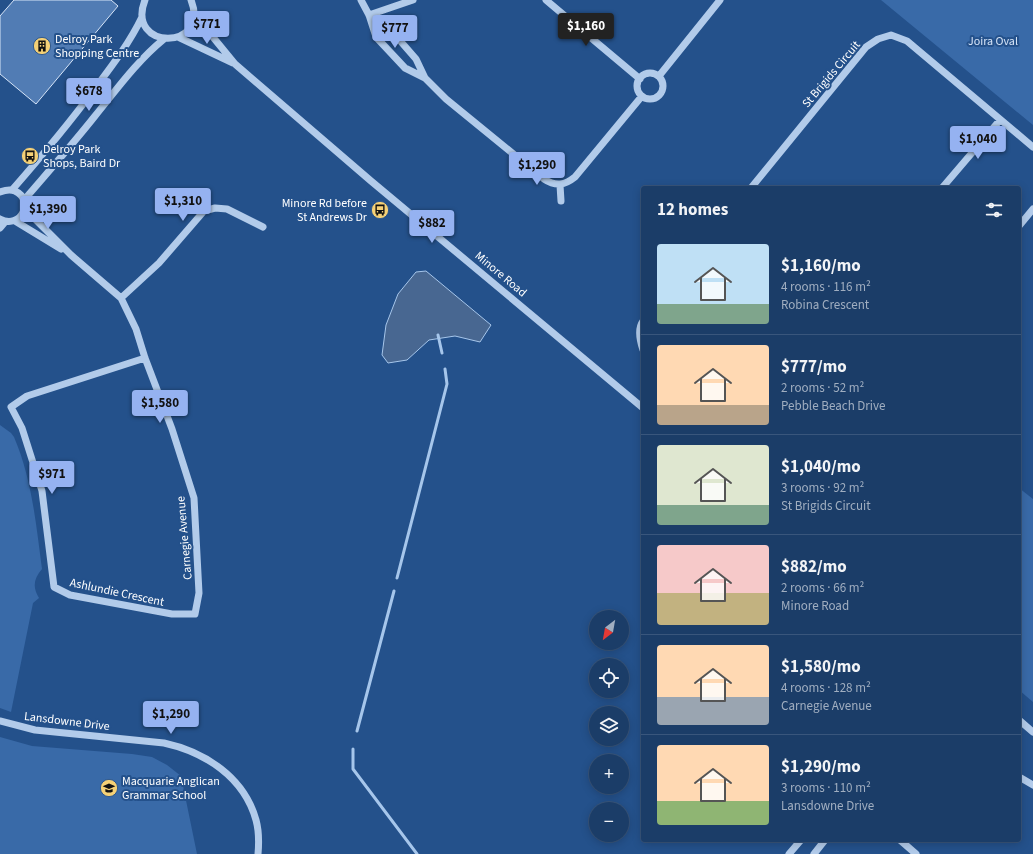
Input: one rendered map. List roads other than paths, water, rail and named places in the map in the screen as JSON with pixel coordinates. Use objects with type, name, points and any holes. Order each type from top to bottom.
[{"type":"street","points":[[142,2],[142,17],[145,25],[156,36],[171,39],[178,37],[190,28],[194,14],[191,0]]},
{"type":"street","points":[[361,0],[369,15],[376,37],[404,68],[425,78],[463,114],[544,180],[554,185],[565,184],[575,177],[642,96]]},
{"type":"street","points":[[369,15],[412,0]]},
{"type":"street","points":[[546,0],[640,79]]},
{"type":"street","points":[[659,76],[720,0]]},
{"type":"street","name":"Minore Road","points":[[194,14],[235,64],[371,181],[641,406]]},
{"type":"street","points":[[369,15],[389,28],[416,58],[425,78]]},
{"type":"street","points":[[12,190],[82,106],[132,37],[142,17]]},
{"type":"street","name":"St Brigids Circuit","points":[[753,186],[866,47],[878,39],[891,35],[907,41],[1033,147]]},
{"type":"street","name":"Minore Road","points":[[178,37],[235,64]]},
{"type":"street","points":[[24,200],[133,68],[147,52],[164,38]]},
{"type":"street","points":[[649,73],[659,76],[663,83],[660,95],[653,99],[642,96],[638,90],[638,82],[640,79],[645,74],[649,73]]},
{"type":"street","points":[[944,186],[1000,120]]},
{"type":"street","points":[[560,185],[561,201]]},
{"type":"street","points":[[0,228],[3,221],[15,221],[20,218],[25,209],[24,200],[17,192],[12,190],[1,191]]},
{"type":"street","points":[[121,298],[159,263],[204,211],[216,208],[227,209],[263,227]]},
{"type":"street","name":"Carnegie Avenue","points":[[25,209],[71,255],[121,298],[136,328],[172,429],[194,498],[200,593],[194,614]]},
{"type":"street","points":[[1021,224],[1033,209]]},
{"type":"street","name":"Carnegie Avenue","points":[[15,221],[71,255]]},
{"type":"street","points":[[641,324],[639,339],[641,344]]},
{"type":"street","name":"Ashlundie Crescent","points":[[146,358],[27,396],[11,407],[22,428],[42,491],[54,587],[70,595],[172,614],[194,614]]},
{"type":"street","name":"Lansdowne Drive","points":[[0,721],[35,730],[164,743],[180,746],[198,754],[220,767],[229,775],[241,790],[250,805],[256,820],[259,839],[258,854]]},
{"type":"street","points":[[1021,722],[1033,732]]},
{"type":"street","points":[[1021,779],[1033,785]]},
{"type":"street","points":[[789,854],[799,842]]},
{"type":"street","points":[[814,854],[824,842]]},
{"type":"street","points":[[902,842],[916,854]]},
{"type":"waterway","points":[[438,335],[442,353]]},
{"type":"waterway","points":[[397,578],[447,384],[445,369]]},
{"type":"waterway","points":[[357,731],[394,591]]},
{"type":"waterway","points":[[353,749],[353,769],[417,854]]},
{"type":"place","name":"Delroy Park Shopping Centre","points":[[42,46]]},
{"type":"place","name":"Delroy Park Shops, Baird Dr","points":[[30,156]]},
{"type":"place","name":"Minore Rd before St Andrews Dr","points":[[380,210]]},
{"type":"place","name":"Macquarie Anglican Grammar School","points":[[109,788]]},
{"type":"park label","name":"Joira Oval","points":[[993,41]]}]
